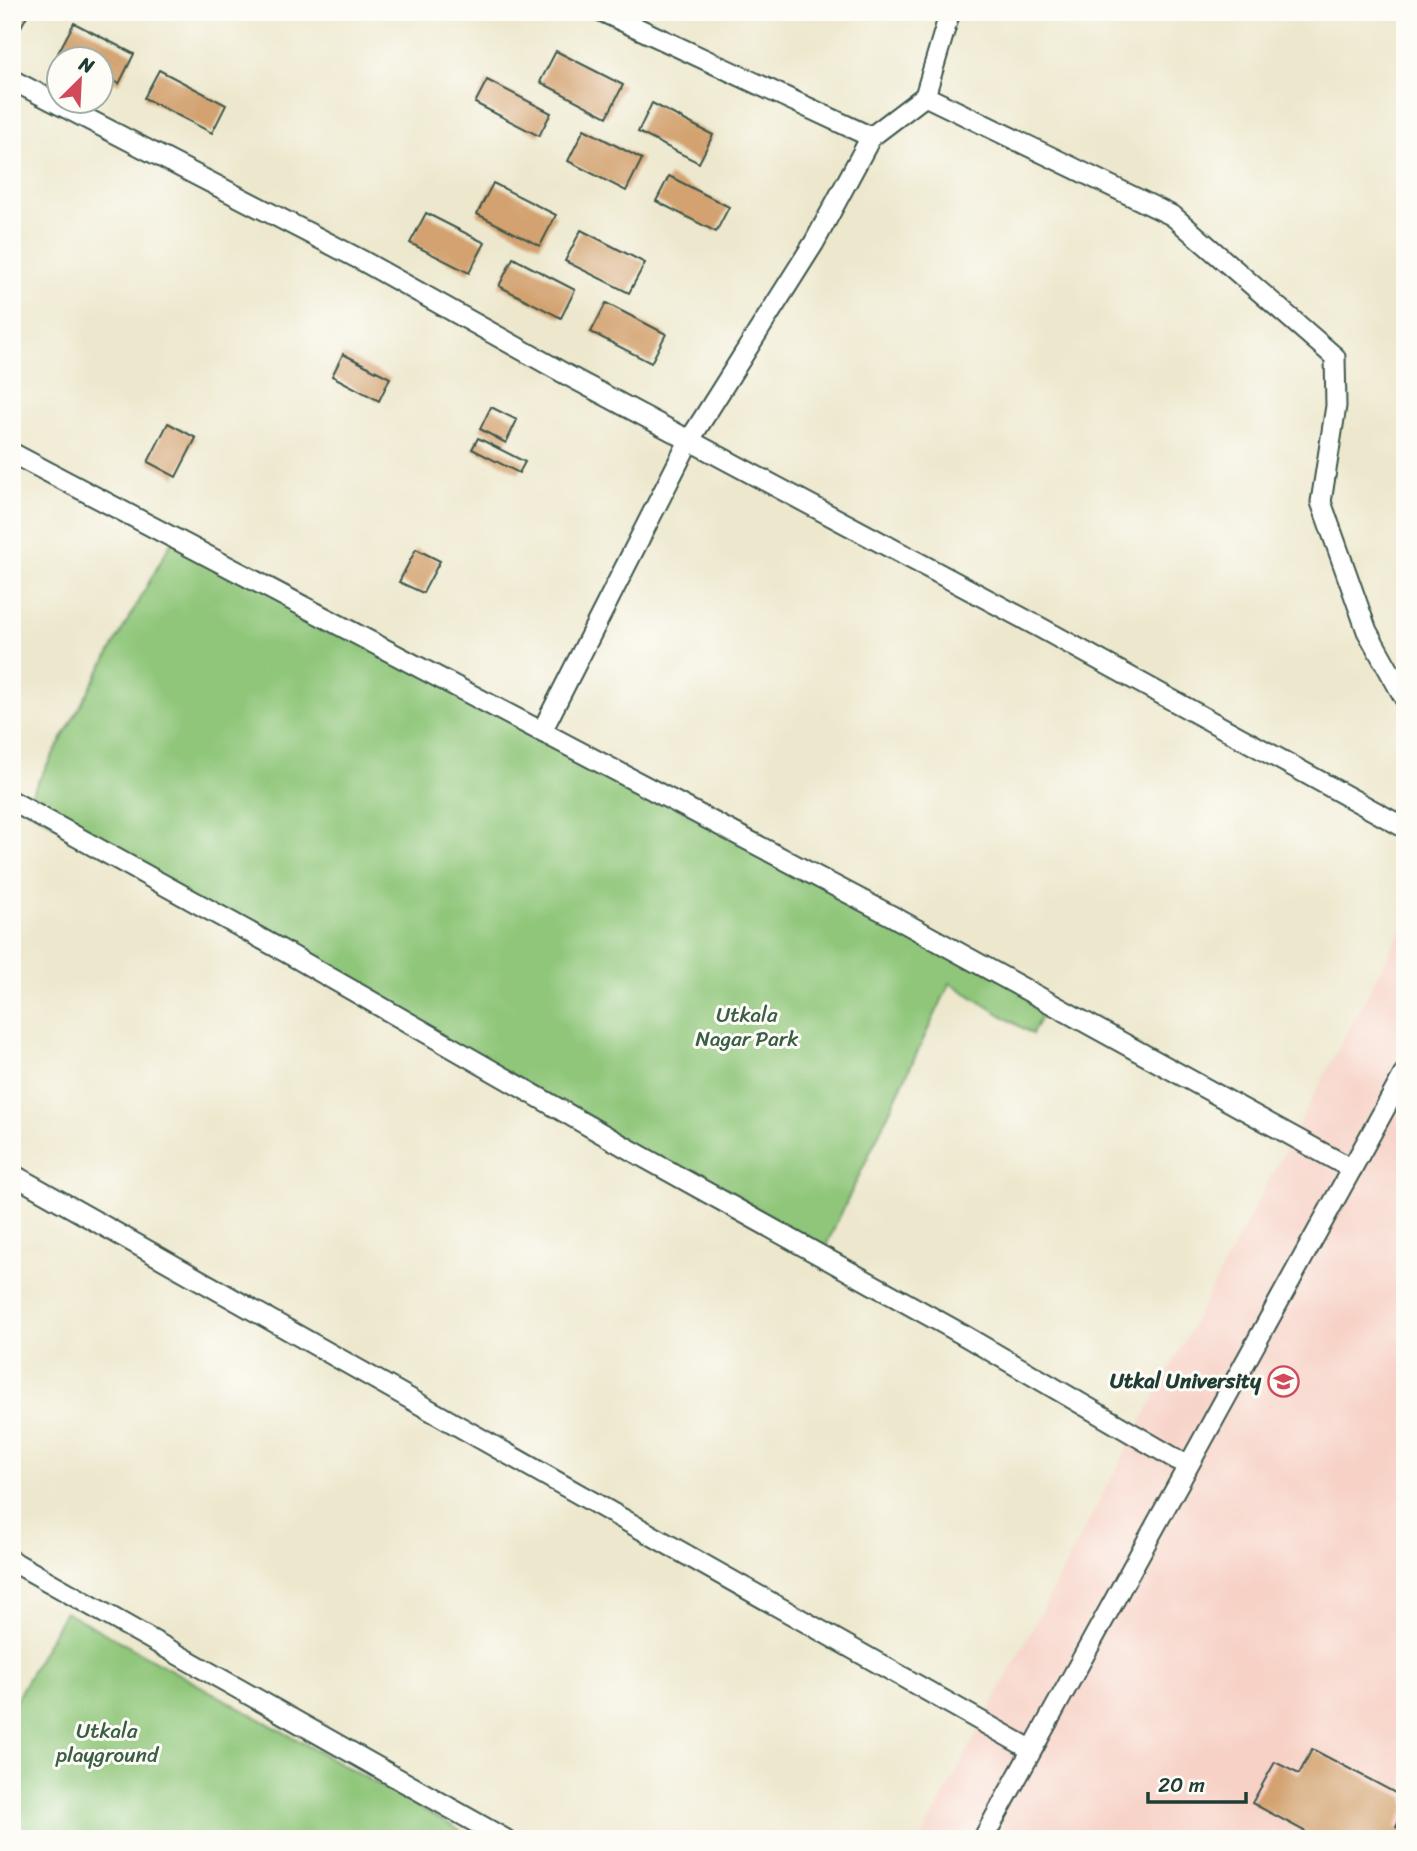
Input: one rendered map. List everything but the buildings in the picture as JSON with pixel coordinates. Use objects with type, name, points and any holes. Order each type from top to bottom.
[{"type":"lane","points":[[603,12],[871,137]]},
{"type":"lane","points":[[542,731],[690,441],[814,243],[871,137],[925,96],[950,12]]},
{"type":"lane","points":[[12,80],[363,261],[1405,828]]},
{"type":"lane","points":[[925,96],[1173,216],[1335,358],[1336,406],[1321,502],[1367,631],[1405,699]]},
{"type":"lane","points":[[12,453],[892,916],[1352,1169]]},
{"type":"lane","points":[[12,801],[301,961],[626,1148],[953,1329],[1188,1466]]},
{"type":"lane","points":[[984,1839],[1405,1072]]},
{"type":"lane","points":[[12,1174],[1032,1750]]},
{"type":"lane","points":[[12,1561],[505,1839]]},
{"type":"shaded area","name":"Utkal University","points":[[1405,923],[1405,1839],[921,1839]]},
{"type":"green space","name":"Utkala Nagar Park","points":[[173,539],[1048,1003],[1032,1034],[950,983],[822,1254],[24,807]]},
{"type":"green space","name":"Utkala playground","points":[[65,1611],[460,1830],[455,1839],[12,1839],[12,1707]]},
{"type":"place","name":"Utkal University","points":[[1284,1381]]}]
